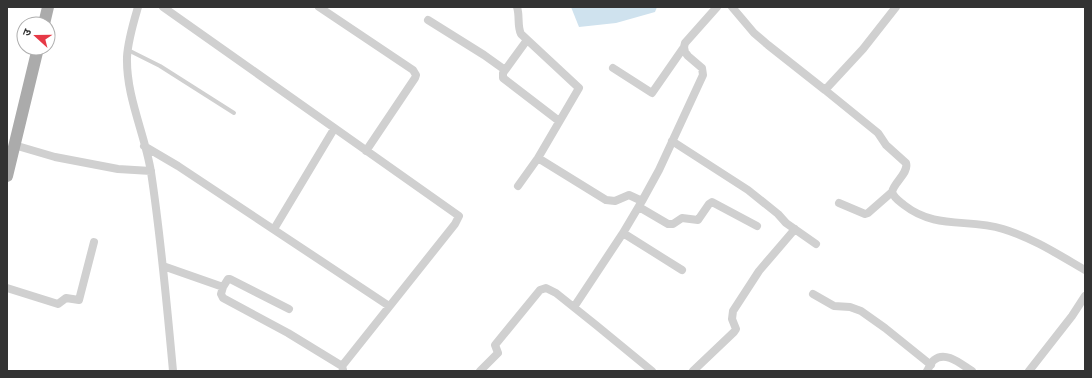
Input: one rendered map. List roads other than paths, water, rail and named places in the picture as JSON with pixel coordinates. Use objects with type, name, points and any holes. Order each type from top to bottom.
[{"type":"main road","points":[[7,176],[36,56]]},
{"type":"street","points":[[138,7],[129,40],[128,75],[133,102],[151,171],[164,266],[173,371]]},
{"type":"street","points":[[162,7],[459,216],[343,368],[288,333],[223,298],[221,294],[223,287],[228,279],[230,279],[288,309]]},
{"type":"street","points":[[319,7],[413,70],[416,75],[366,151]]},
{"type":"street","points":[[516,7],[518,10],[519,29],[527,40],[578,85],[579,88],[538,158],[518,186]]},
{"type":"street","points":[[613,68],[652,93],[684,48],[685,43],[717,7]]},
{"type":"street","points":[[732,7],[763,41],[878,133],[886,145],[906,163],[906,169],[892,188],[892,192],[868,213],[865,214],[839,203]]},
{"type":"street","points":[[825,90],[863,49],[896,7]]},
{"type":"street","points":[[428,20],[505,70]]},
{"type":"street","points":[[527,40],[505,70],[503,76],[505,80],[559,121]]},
{"type":"street","points":[[574,307],[641,204],[659,170],[703,75],[702,68],[688,56],[684,48]]},
{"type":"street","points":[[274,228],[334,129]]},
{"type":"street","points":[[672,141],[748,190],[778,214],[786,223],[816,244]]},
{"type":"street","points":[[14,145],[55,157],[111,168],[151,171]]},
{"type":"street","points":[[144,146],[178,166],[274,228],[389,306]]},
{"type":"street","points":[[538,158],[606,200],[615,202],[629,195],[668,224],[673,224],[682,218],[698,220],[712,202],[757,226]]},
{"type":"street","points":[[892,192],[896,199],[913,212],[924,217],[934,220],[1002,228],[1039,244],[1085,270]]},
{"type":"street","points":[[693,371],[734,332],[736,328],[732,319],[733,311],[759,271],[794,229]]},
{"type":"street","points":[[623,233],[682,270]]},
{"type":"street","points":[[7,288],[58,304],[66,298],[79,300],[94,242]]},
{"type":"street","points":[[164,266],[223,287]]},
{"type":"street","points":[[480,371],[498,353],[495,345],[543,288],[550,290],[574,307],[652,371]]},
{"type":"street","points":[[813,294],[834,306],[850,306],[861,311],[885,328],[929,368],[933,360],[939,357],[946,357],[953,359],[972,371]]},
{"type":"street","points":[[1029,371],[1068,322],[1085,296]]},
{"type":"lane","points":[[128,50],[160,66],[234,113]]},
{"type":"water","points":[[571,7],[657,7],[655,12],[616,23],[579,27]]}]
